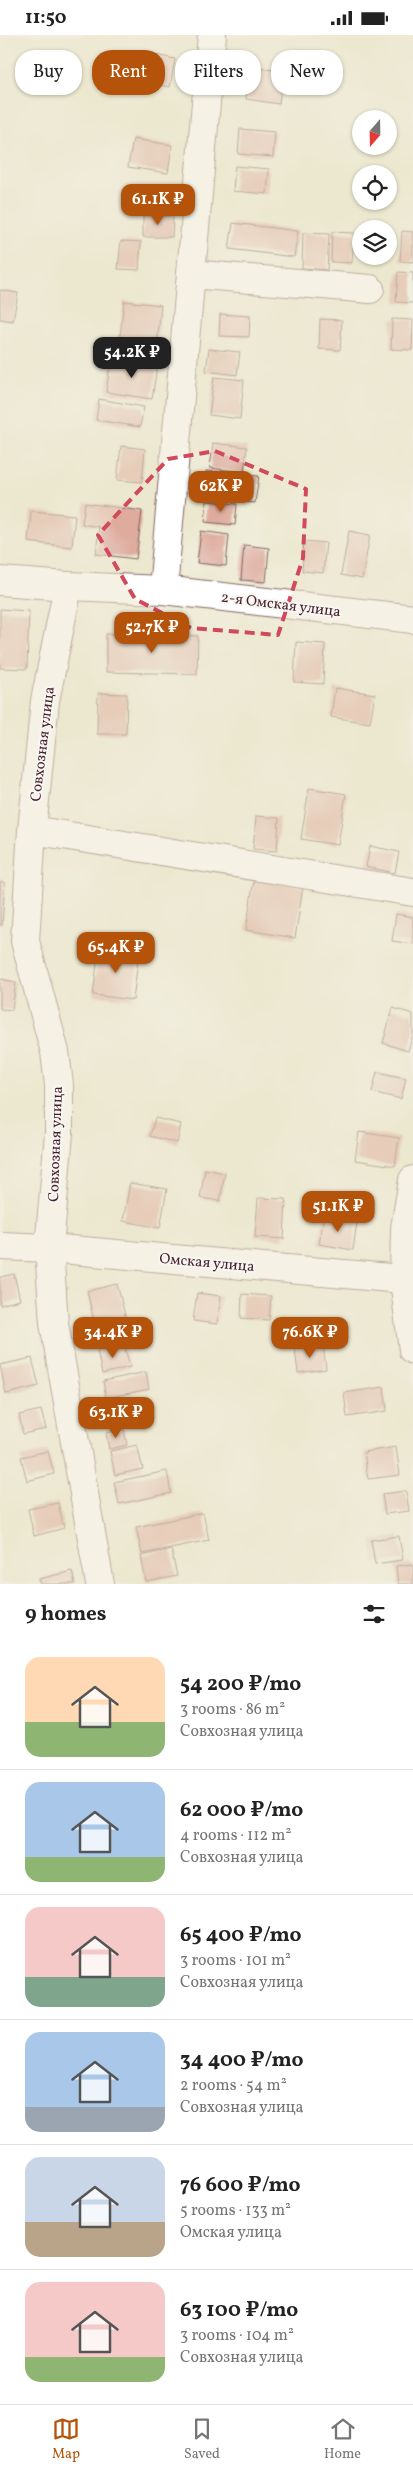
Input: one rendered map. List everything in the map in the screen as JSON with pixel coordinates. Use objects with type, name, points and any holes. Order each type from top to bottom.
[{"type":"street","points":[[163,590],[212,35]]},
{"type":"street","points":[[191,274],[370,289]]},
{"type":"street","name":"2-я Омская улица","points":[[0,581],[163,590],[413,619]]},
{"type":"street","name":"Совхозная улица","points":[[68,586],[45,701],[32,830],[25,941],[56,1052],[59,1085],[59,1133],[49,1248],[57,1347],[100,1584]]},
{"type":"street","points":[[32,830],[413,892]]},
{"type":"street","points":[[413,1181],[405,1228],[413,1351]]},
{"type":"street","name":"Омская улица","points":[[0,1245],[408,1280]]},
{"type":"highlighted area","points":[[215,451],[306,489],[303,558],[278,635],[191,628],[135,599],[98,535],[168,459]]},
{"type":"building","points":[[165,57],[175,59],[170,87],[165,86]]},
{"type":"building","points":[[261,68],[271,70],[271,95],[280,95],[279,104],[246,99],[246,95],[261,95]]},
{"type":"building","points":[[240,129],[275,132],[273,157],[238,154]]},
{"type":"building","points":[[133,139],[172,145],[168,173],[128,167]]},
{"type":"building","points":[[235,166],[269,169],[267,194],[233,191]]},
{"type":"building","points":[[143,215],[173,216],[172,237],[143,237]]},
{"type":"building","points":[[233,223],[298,231],[294,257],[229,249]]},
{"type":"building","points":[[402,231],[413,232],[413,262],[400,261]]},
{"type":"building","points":[[332,232],[352,233],[352,263],[331,262]]},
{"type":"building","points":[[303,233],[329,234],[327,270],[302,268]]},
{"type":"building","points":[[121,241],[141,242],[139,270],[118,269]]},
{"type":"building","points":[[398,272],[413,273],[413,303],[396,302]]},
{"type":"building","points":[[0,290],[18,293],[13,321],[0,319]]},
{"type":"building","points":[[124,301],[161,305],[156,357],[118,353]]},
{"type":"building","points":[[220,314],[250,316],[249,337],[219,336]]},
{"type":"building","points":[[320,319],[342,320],[340,350],[319,349]]},
{"type":"building","points":[[392,319],[413,320],[412,350],[391,349]]},
{"type":"building","points":[[209,349],[240,352],[237,375],[206,371]]},
{"type":"building","points":[[111,359],[157,366],[152,399],[106,392]]},
{"type":"building","points":[[214,377],[244,380],[240,419],[209,415]]},
{"type":"building","points":[[99,399],[144,407],[140,427],[96,420]]},
{"type":"building","points":[[213,443],[247,447],[244,472],[210,468]]},
{"type":"building","points":[[121,446],[145,449],[142,482],[117,480]]},
{"type":"building","points":[[206,471],[259,476],[255,503],[203,497]]},
{"type":"building","points":[[207,501],[237,504],[235,525],[205,522]]},
{"type":"building","points":[[85,503],[142,511],[136,559],[96,554],[99,527],[82,524]]},
{"type":"building","points":[[31,511],[75,515],[72,547],[28,542]]},
{"type":"building","points":[[201,531],[229,535],[226,566],[197,563]]},
{"type":"building","points":[[349,531],[370,535],[362,579],[341,575]]},
{"type":"building","points":[[304,541],[326,543],[323,573],[302,571]]},
{"type":"building","points":[[244,545],[269,548],[266,582],[241,580]]},
{"type":"building","points":[[0,609],[29,611],[27,669],[0,668]]},
{"type":"building","points":[[106,634],[198,636],[197,674],[106,672]]},
{"type":"building","points":[[296,642],[325,644],[323,684],[294,682]]},
{"type":"building","points":[[335,688],[375,694],[370,723],[331,717]]},
{"type":"building","points":[[98,693],[127,694],[126,734],[97,734]]},
{"type":"building","points":[[309,788],[346,794],[338,845],[301,839]]},
{"type":"building","points":[[256,816],[279,818],[277,851],[253,849]]},
{"type":"building","points":[[370,846],[399,852],[395,873],[366,867]]},
{"type":"building","points":[[254,879],[303,887],[295,938],[246,930]]},
{"type":"building","points":[[0,882],[5,882],[2,925],[0,925]]},
{"type":"building","points":[[396,914],[413,917],[413,944],[392,941]]},
{"type":"building","points":[[99,948],[139,952],[133,1000],[93,995]]},
{"type":"building","points":[[0,979],[16,982],[12,1010],[0,1009]]},
{"type":"building","points":[[393,1008],[413,1014],[413,1034],[408,1051],[383,1043]]},
{"type":"building","points":[[377,1072],[406,1078],[401,1099],[372,1092]]},
{"type":"building","points":[[155,1118],[181,1124],[177,1143],[150,1136]]},
{"type":"building","points":[[359,1132],[399,1138],[395,1166],[355,1160]]},
{"type":"building","points":[[205,1169],[225,1173],[220,1201],[200,1198]]},
{"type":"building","points":[[130,1183],[167,1189],[160,1228],[123,1221]]},
{"type":"building","points":[[258,1198],[286,1199],[284,1239],[255,1237]]},
{"type":"building","points":[[324,1216],[357,1222],[353,1250],[319,1244]]},
{"type":"building","points":[[14,1274],[20,1300],[0,1305],[0,1277]]},
{"type":"building","points":[[117,1284],[126,1319],[95,1326],[87,1291]]},
{"type":"building","points":[[197,1293],[221,1296],[217,1324],[193,1321]]},
{"type":"building","points":[[242,1294],[271,1296],[269,1320],[241,1318]]},
{"type":"building","points":[[124,1344],[130,1367],[102,1374],[97,1350]]},
{"type":"building","points":[[323,1345],[326,1369],[298,1373],[295,1349]]},
{"type":"building","points":[[32,1358],[39,1386],[6,1394],[0,1365]]},
{"type":"building","points":[[146,1372],[149,1389],[106,1398],[103,1381]]},
{"type":"building","points":[[384,1387],[387,1411],[347,1417],[344,1393]]},
{"type":"building","points":[[41,1410],[46,1429],[23,1434],[19,1415]]},
{"type":"building","points":[[124,1429],[127,1445],[109,1449],[106,1433]]},
{"type":"building","points":[[137,1445],[143,1469],[115,1475],[110,1451]]},
{"type":"building","points":[[396,1447],[400,1475],[368,1479],[364,1452]]},
{"type":"building","points":[[48,1451],[54,1474],[27,1481],[21,1457]]},
{"type":"building","points":[[167,1471],[171,1493],[119,1504],[114,1482]]},
{"type":"building","points":[[406,1491],[409,1511],[385,1514],[382,1494]]},
{"type":"building","points":[[58,1503],[64,1528],[34,1536],[28,1509]]},
{"type":"building","points":[[203,1513],[209,1540],[142,1554],[136,1527]]},
{"type":"building","points":[[399,1536],[403,1560],[375,1564],[371,1540]]},
{"type":"building","points":[[171,1549],[177,1576],[146,1582],[141,1556]]},
{"type":"building","points":[[413,1564],[413,1584],[398,1584],[396,1566]]},
{"type":"building","points":[[72,1571],[75,1584],[41,1584],[39,1579]]}]
